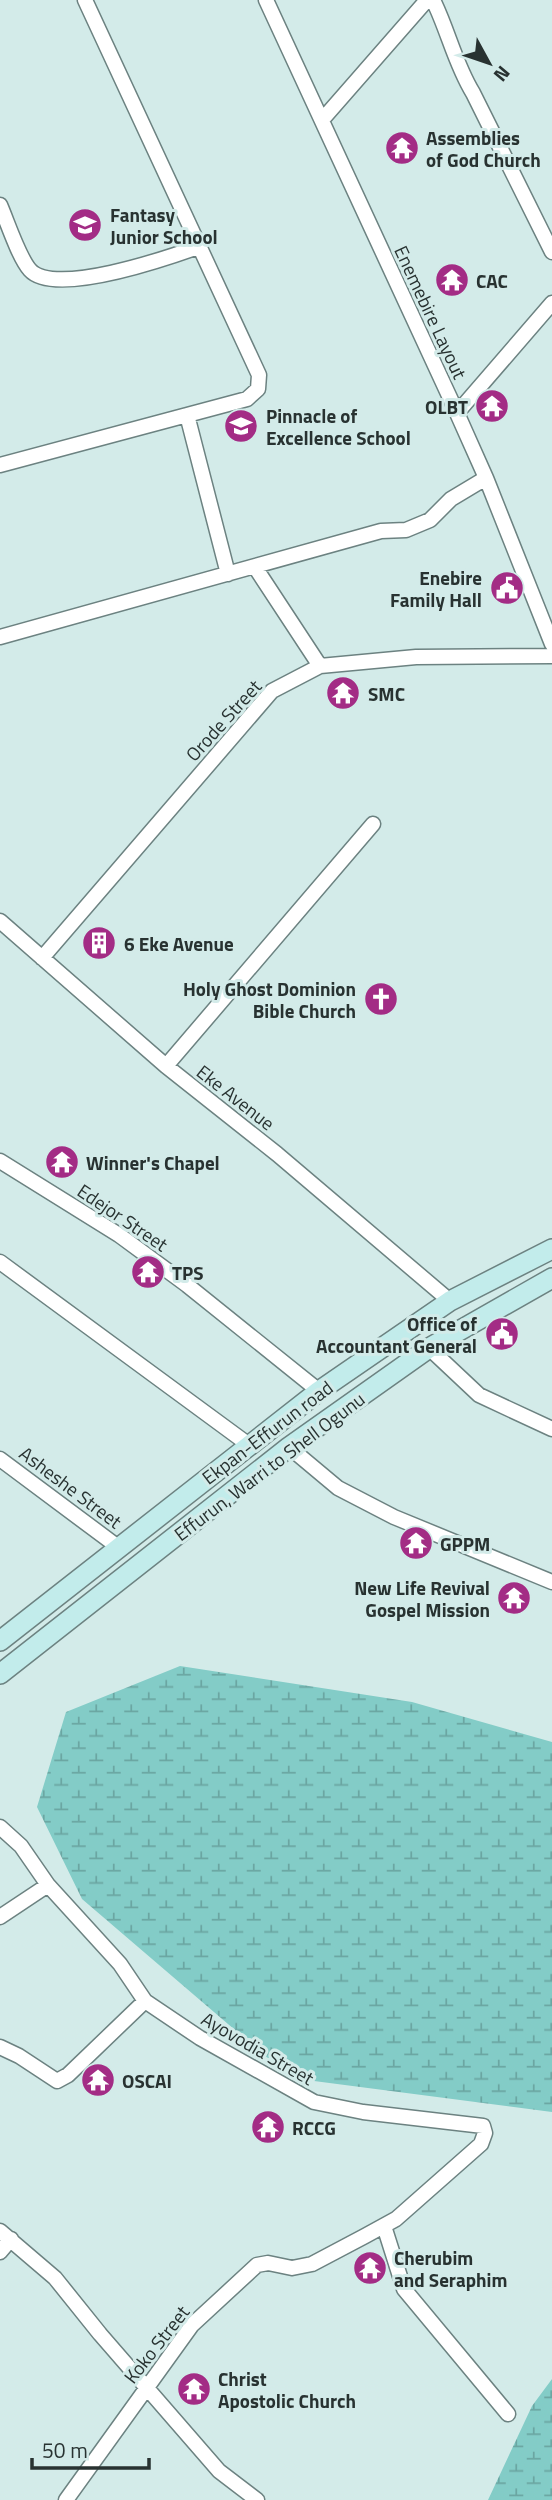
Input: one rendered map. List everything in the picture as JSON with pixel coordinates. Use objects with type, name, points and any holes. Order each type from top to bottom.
[{"type":"main road","name":"Ekpan-Effurun road","points":[[0,1641],[319,1391],[450,1301],[552,1248]]},
{"type":"main road","name":"Effurun, Warri to Shell Ogunu","points":[[0,1674],[289,1447],[429,1348],[552,1278]]},
{"type":"street","points":[[0,465],[247,399],[258,388],[259,375],[85,0]]},
{"type":"street","name":"Enemebire Layout","points":[[265,0],[486,478],[552,644]]},
{"type":"street","points":[[322,120],[427,0]]},
{"type":"street","points":[[433,0],[445,25],[461,73],[552,252]]},
{"type":"street","points":[[0,205],[30,270],[41,277],[58,281],[143,266],[198,247]]},
{"type":"street","points":[[457,413],[552,303]]},
{"type":"street","points":[[187,415],[228,574]]},
{"type":"street","points":[[0,638],[381,531],[406,530],[430,520],[451,499],[486,478]]},
{"type":"street","points":[[255,567],[320,666]]},
{"type":"street","name":"Orode Street","points":[[42,958],[272,691],[320,666],[416,657],[552,656]]},
{"type":"street","points":[[166,1066],[373,824]]},
{"type":"street","name":"Eke Avenue","points":[[0,921],[166,1066],[277,1154],[450,1301]]},
{"type":"street","name":"Edejor Street","points":[[0,1161],[119,1235],[187,1285],[319,1391]]},
{"type":"street","points":[[0,1262],[249,1445]]},
{"type":"street","points":[[429,1348],[480,1395],[552,1429]]},
{"type":"street","points":[[289,1447],[338,1489],[394,1517],[552,1582]]},
{"type":"street","name":"Asheshe Street","points":[[0,1459],[118,1546]]},
{"type":"street","name":"Ayovodia Street","points":[[0,1827],[21,1846],[48,1885],[120,1964],[145,2001],[200,2038],[314,2102],[363,2112],[483,2126],[485,2133],[481,2144],[396,2219],[384,2225]]},
{"type":"street","points":[[0,1917],[48,1885]]},
{"type":"street","points":[[0,2047],[57,2081],[68,2075],[145,2001]]},
{"type":"street","points":[[384,2225],[404,2289],[508,2414]]},
{"type":"street","name":"Koko Street","points":[[66,2500],[192,2325],[257,2266],[268,2263],[292,2267],[312,2264],[384,2225]]},
{"type":"street","points":[[0,2252],[6,2235],[55,2277],[219,2471],[257,2500]]},
{"type":"green space","points":[[180,1666],[412,1702],[552,1742],[552,2112],[291,2078],[82,1899],[37,1807],[66,1712]]},
{"type":"green space","points":[[552,2379],[552,2500],[488,2500],[532,2406]]},
{"type":"place","name":"Assemblies of God Church","points":[[402,148]]},
{"type":"place","name":"Fantasy Junior School","points":[[85,225]]},
{"type":"place","name":"CAC","points":[[452,280]]},
{"type":"place","name":"OLBT","points":[[492,406]]},
{"type":"place","name":"Pinnacle of Excellence School","points":[[241,426]]},
{"type":"place","name":"Enebire Family Hall","points":[[507,588]]},
{"type":"place","name":"SMC","points":[[343,693]]},
{"type":"place","name":"6 Eke Avenue","points":[[99,943]]},
{"type":"place","name":"Holy Ghost Dominion Bible Church","points":[[381,999]]},
{"type":"place","name":"Winner's Chapel","points":[[62,1162]]},
{"type":"place","name":"TPS","points":[[148,1272]]},
{"type":"place","name":"Office of Accountant General","points":[[502,1334]]},
{"type":"place","name":"GPPM","points":[[416,1543]]},
{"type":"place","name":"New Life Revival Gospel Mission","points":[[514,1598]]},
{"type":"place","name":"OSCAI","points":[[98,2080]]},
{"type":"place","name":"RCCG","points":[[268,2127]]},
{"type":"place","name":"Cherubim and Seraphim","points":[[370,2268]]},
{"type":"place","name":"Christ Apostolic Church","points":[[194,2389]]}]
